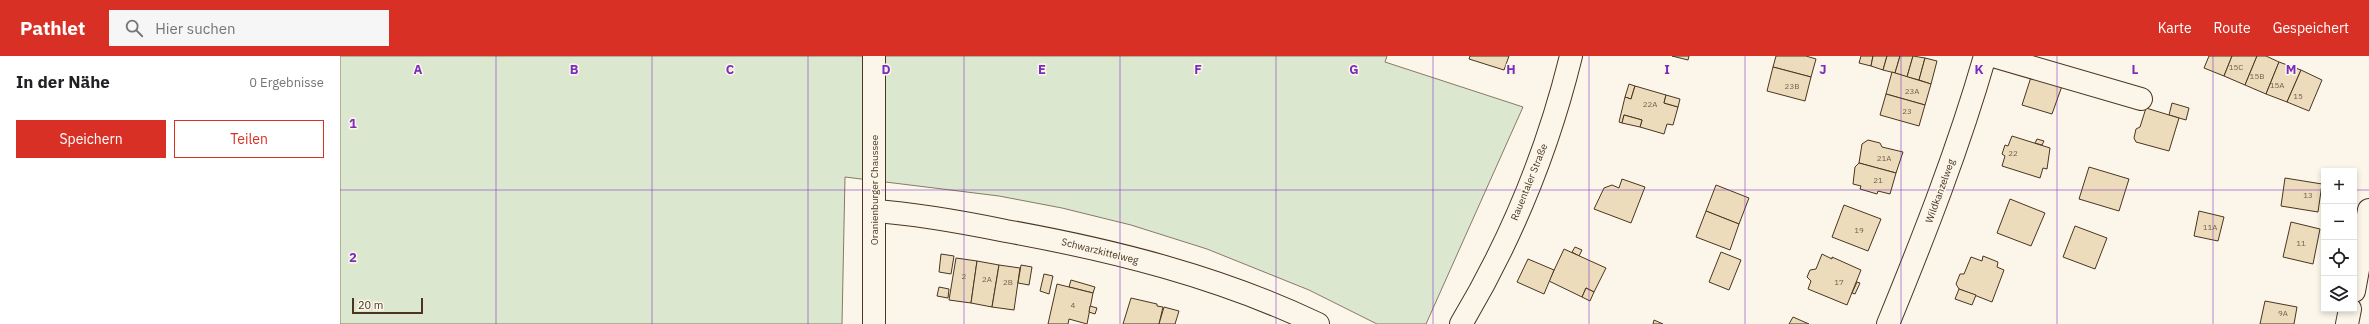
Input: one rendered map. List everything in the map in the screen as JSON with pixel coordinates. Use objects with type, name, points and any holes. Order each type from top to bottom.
[{"type":"street","name":"Oranienburger Chaussee","points":[[874,56],[874,324]]},
{"type":"street","name":"Rauentaler Straße","points":[[1461,324],[1480,291],[1525,197],[1562,94],[1571,56]]},
{"type":"street","name":"Wildkanzelweg","points":[[1888,324],[1940,192],[1972,102],[1985,56]]},
{"type":"street","points":[[1993,56],[2141,99]]},
{"type":"street","name":"Schwarzkittelweg","points":[[874,210],[922,215],[1067,242],[1182,272],[1289,310],[1318,324]]},
{"type":"street","points":[[2357,276],[2369,210]]},
{"type":"street","points":[[2347,324],[2349,312]]},
{"type":"green space","points":[[340,56],[1387,56],[1385,62],[1523,107],[1426,324],[1377,324],[1309,290],[1207,249],[1131,225],[1062,208],[999,196],[845,177],[842,324],[340,324]]},
{"type":"building","points":[[1470,56],[1509,56],[1504,70],[1469,59]]},
{"type":"building","points":[[1672,56],[1689,56],[1688,60]]},
{"type":"building","points":[[1776,56],[1806,56],[1816,59],[1811,77],[1773,67]]},
{"type":"building","points":[[1861,56],[1873,56],[1871,66],[1859,63]]},
{"type":"building","points":[[1873,56],[1887,56],[1883,70],[1871,66]]},
{"type":"building","points":[[1887,56],[1900,56],[1895,73],[1883,70]]},
{"type":"building","points":[[1900,56],[1913,56],[1907,77],[1895,73]]},
{"type":"building","points":[[1913,56],[1925,58],[1919,80],[1907,77]]},
{"type":"building","points":[[2209,56],[2232,56],[2224,76],[2204,68]]},
{"type":"building","points":[[2232,56],[2257,56],[2245,85],[2224,76]]},
{"type":"building","points":[[2257,56],[2266,56],[2279,62],[2266,94],[2245,85]]},
{"type":"building","points":[[1925,58],[1937,61],[1931,84],[1919,80]]},
{"type":"building","points":[[2279,62],[2301,70],[2287,102],[2266,94]]},
{"type":"building","points":[[1773,67],[1811,77],[1805,101],[1767,91]]},
{"type":"building","points":[[2301,70],[2322,80],[2309,111],[2287,102]]},
{"type":"building","points":[[1892,72],[1931,84],[1925,105],[1886,94]]},
{"type":"building","points":[[2032,74],[2062,86],[2052,114],[2022,105]]},
{"type":"building","points":[[1629,84],[1635,86],[1631,99],[1625,97]]},
{"type":"building","points":[[1635,86],[1666,95],[1664,103],[1678,107],[1673,125],[1667,124],[1664,134],[1640,127],[1642,120],[1624,115],[1622,123],[1619,122],[1625,97],[1631,99]]},
{"type":"building","points":[[1886,94],[1925,105],[1919,126],[1880,115]]},
{"type":"building","points":[[1666,95],[1680,99],[1678,107],[1664,103]]},
{"type":"building","points":[[2172,103],[2189,108],[2186,120],[2169,115]]},
{"type":"building","points":[[2146,108],[2179,118],[2169,151],[2136,142],[2134,138],[2136,129],[2140,127]]},
{"type":"building","points":[[1624,115],[1642,120],[1640,127],[1622,123]]},
{"type":"building","points":[[2012,136],[2050,148],[2047,169],[2043,168],[2040,178],[2002,166],[2005,156],[2002,154],[2005,145],[2008,146]]},
{"type":"building","points":[[2037,139],[2044,141],[2042,145],[2035,143]]},
{"type":"building","points":[[1868,140],[1880,143],[1882,147],[1903,152],[1896,173],[1859,163],[1862,144]]},
{"type":"building","points":[[1859,163],[1896,173],[1890,194],[1878,191],[1877,194],[1860,189],[1861,186],[1853,184],[1855,167]]},
{"type":"building","points":[[2089,167],[2129,179],[2119,211],[2079,199]]},
{"type":"building","points":[[2285,178],[2321,184],[2318,212],[2281,206]]},
{"type":"building","points":[[1622,179],[1645,187],[1631,223],[1594,209],[1604,188],[1612,185],[1619,188]]},
{"type":"building","points":[[1716,185],[1749,198],[1739,224],[1706,211]]},
{"type":"building","points":[[2010,199],[2045,213],[2031,246],[1997,233]]},
{"type":"building","points":[[1844,205],[1881,219],[1868,251],[1832,237]]},
{"type":"building","points":[[1706,211],[1739,224],[1730,250],[1696,237]]},
{"type":"building","points":[[2199,211],[2224,217],[2218,241],[2194,236]]},
{"type":"building","points":[[2291,222],[2320,229],[2313,264],[2283,257]]},
{"type":"building","points":[[2075,226],[2107,238],[2095,269],[2063,257]]},
{"type":"building","points":[[1575,247],[1582,250],[1579,256],[1572,252]]},
{"type":"building","points":[[1564,249],[1606,268],[1594,292],[1586,288],[1582,297],[1549,281]]},
{"type":"building","points":[[1721,252],[1741,260],[1729,290],[1709,282]]},
{"type":"building","points":[[941,254],[954,256],[951,274],[939,272]]},
{"type":"building","points":[[1822,254],[1861,270],[1847,305],[1808,289],[1811,281],[1807,277],[1810,270],[1816,269]]},
{"type":"building","points":[[1983,256],[1998,262],[1997,267],[2004,270],[1992,302],[1959,289],[1956,284],[1960,274],[1964,274],[1971,257],[1982,261]]},
{"type":"building","points":[[956,258],[977,261],[971,303],[949,300]]},
{"type":"building","points":[[1528,259],[1554,270],[1544,294],[1517,282]]},
{"type":"building","points":[[977,261],[999,265],[992,307],[971,303]]},
{"type":"building","points":[[999,265],[1020,268],[1014,310],[992,307]]},
{"type":"building","points":[[1021,265],[1032,267],[1029,285],[1018,283]]},
{"type":"building","points":[[1044,274],[1053,276],[1049,294],[1040,291]]},
{"type":"building","points":[[1071,280],[1095,287],[1093,293],[1069,287]]},
{"type":"building","points":[[1857,282],[1860,283],[1855,294],[1852,293]]},
{"type":"building","points":[[1057,284],[1093,293],[1087,324],[1069,319],[1068,324],[1048,324]]},
{"type":"building","points":[[939,287],[949,289],[948,298],[937,296]]},
{"type":"building","points":[[1586,288],[1594,292],[1590,301],[1582,297]]},
{"type":"building","points":[[1959,289],[1976,295],[1972,305],[1955,299]]},
{"type":"building","points":[[1131,298],[1157,304],[1157,306],[1163,307],[1159,324],[1123,324]]},
{"type":"building","points":[[2265,301],[2297,307],[2294,324],[2260,324]]},
{"type":"building","points":[[1090,306],[1097,308],[1095,314],[1089,312]]},
{"type":"building","points":[[1164,307],[1179,311],[1175,324],[1159,324]]},
{"type":"building","points":[[1793,317],[1809,324],[1789,324]]},
{"type":"building","points":[[1654,320],[1663,324],[1653,324]]}]
